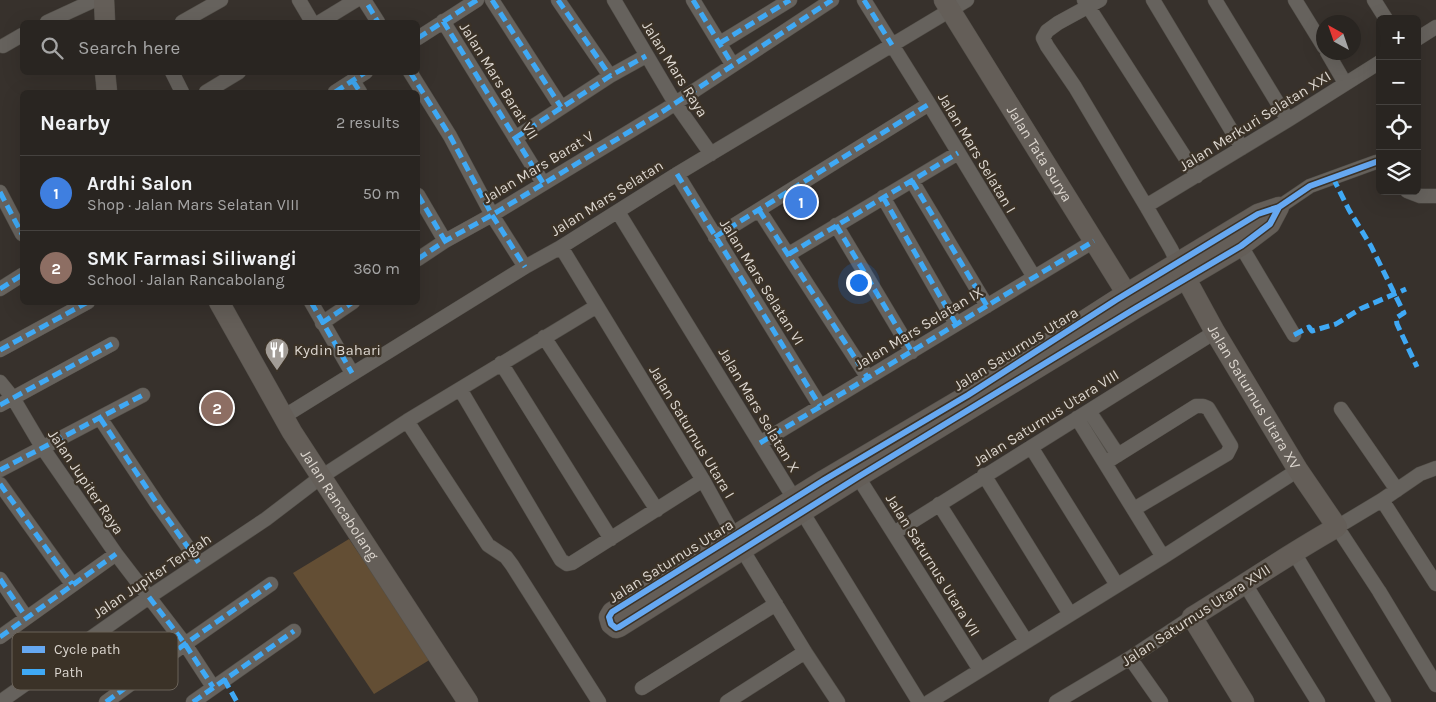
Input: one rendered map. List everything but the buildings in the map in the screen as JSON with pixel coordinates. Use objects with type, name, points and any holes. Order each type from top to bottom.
[{"type":"street","points":[[51,20],[95,0]]},
{"type":"street","points":[[104,0],[105,20]]},
{"type":"street","points":[[186,20],[221,0]]},
{"type":"street","points":[[299,0],[311,20]]},
{"type":"street","points":[[323,20],[356,0]]},
{"type":"street","points":[[364,0],[377,20]]},
{"type":"street","points":[[420,37],[477,0]]},
{"type":"street","points":[[492,0],[561,107]]},
{"type":"street","points":[[558,0],[610,76]]},
{"type":"street","name":"Jalan Mars Raya","points":[[614,0],[675,103],[710,154]]},
{"type":"street","points":[[693,0],[732,64]]},
{"type":"street","points":[[720,43],[790,0]]},
{"type":"street","name":"Jalan Mars Barat V","points":[[420,258],[675,103],[832,0]]},
{"type":"street","name":"Jalan Mars Selatan I","points":[[864,0],[1034,277]]},
{"type":"street","points":[[1153,0],[1242,148]]},
{"type":"street","points":[[1215,0],[1288,120]]},
{"type":"street","points":[[1294,0],[1316,34]]},
{"type":"street","points":[[1374,0],[1383,15]]},
{"type":"street","points":[[1181,271],[1171,249],[1146,206],[1047,46],[1044,38],[1047,31],[1091,2],[1197,176]]},
{"type":"street","name":"Jalan Mars Selatan","points":[[283,417],[677,174],[892,45],[954,3]]},
{"type":"street","name":"Jalan Tata Surya","points":[[954,3],[1094,241],[1132,301]]},
{"type":"street","name":"Jalan Mars Barat VII","points":[[442,21],[543,184]]},
{"type":"street","points":[[1421,35],[1436,26]]},
{"type":"street","points":[[3,46],[20,37]]},
{"type":"street","points":[[515,138],[610,76],[646,56]]},
{"type":"street","points":[[1332,60],[1346,83]]},
{"type":"street","name":"Jalan Merkuri Selatan XXI","points":[[1146,206],[1376,64]]},
{"type":"street","points":[[105,75],[107,90]]},
{"type":"street","points":[[174,75],[181,90]]},
{"type":"street","points":[[209,90],[234,75]]},
{"type":"street","points":[[344,90],[357,87],[364,75]]},
{"type":"street","points":[[412,75],[450,136],[492,215],[525,267]]},
{"type":"street","points":[[715,237],[929,104]]},
{"type":"street","points":[[788,254],[958,153]]},
{"type":"street","points":[[1132,301],[1181,271],[1258,214],[1279,207],[1310,186],[1376,162]]},
{"type":"street","name":"Jalan Mars Selatan VI","points":[[677,174],[820,406]]},
{"type":"street","points":[[912,180],[987,306]]},
{"type":"street","points":[[1,195],[20,230]]},
{"type":"street","points":[[1417,195],[1436,196]]},
{"type":"street","points":[[883,197],[956,324]]},
{"type":"street","points":[[420,198],[445,241]]},
{"type":"street","points":[[1181,271],[1241,246],[1270,224],[1279,207]]},
{"type":"street","points":[[759,210],[868,378]]},
{"type":"street","name":"Jalan Mars Selatan X","points":[[618,212],[918,702]]},
{"type":"street","points":[[836,225],[912,352]]},
{"type":"street","name":"Jalan Mars Selatan IX","points":[[760,443],[1094,241]]},
{"type":"street","points":[[1241,246],[1294,335]]},
{"type":"street","name":"Jalan Saturnus Utara I","points":[[561,247],[703,480],[832,700]]},
{"type":"street","name":"Jalan Saturnus Utara XV","points":[[1181,271],[1215,332],[1298,470],[1337,527]]},
{"type":"street","points":[[0,288],[20,276]]},
{"type":"street","name":"Jalan Saturnus Utara","points":[[798,506],[858,477],[1132,301]]},
{"type":"street","name":"Jalan Saturnus Utara","points":[[739,542],[619,627],[616,628],[611,624],[610,614],[739,542],[798,506],[968,395],[1132,301]]},
{"type":"street","points":[[0,350],[82,305]]},
{"type":"street","name":"Jalan Rancabolang","points":[[221,305],[283,417],[468,702]]},
{"type":"street","points":[[313,305],[352,373]]},
{"type":"street","points":[[322,323],[349,305]]},
{"type":"street","name":"Jalan Jupiter Tengah","points":[[99,632],[266,519],[322,477],[407,421],[596,306]]},
{"type":"street","name":"Jalan Saturnus Utara VIII","points":[[894,533],[1215,332]]},
{"type":"street","points":[[544,337],[657,510]]},
{"type":"street","points":[[0,405],[112,344]]},
{"type":"street","points":[[502,363],[611,539]]},
{"type":"street","name":"Jalan Jupiter Raya","points":[[0,382],[13,398],[42,447],[116,554],[176,632]]},
{"type":"street","points":[[460,389],[562,560],[567,564],[572,563],[611,539],[703,480]]},
{"type":"street","points":[[0,470],[143,394]]},
{"type":"street","points":[[1105,463],[1196,406],[1208,408],[1230,446],[1227,454],[1134,509]]},
{"type":"street","points":[[1341,409],[1397,490]]},
{"type":"street","points":[[1083,414],[1118,455]]},
{"type":"street","points":[[1083,414],[1105,463],[1163,557]]},
{"type":"street","points":[[100,418],[158,505],[200,563]]},
{"type":"street","points":[[407,421],[488,545],[506,557],[512,565],[599,702]]},
{"type":"street","points":[[1031,447],[1116,585]]},
{"type":"street","points":[[1436,468],[1420,474],[1337,527],[1379,591],[1436,685]]},
{"type":"street","points":[[929,702],[1163,557],[1298,470]]},
{"type":"street","points":[[984,475],[1070,614]]},
{"type":"street","name":"Jalan Saturnus Utara VII","points":[[858,477],[980,670]]},
{"type":"street","points":[[0,484],[72,584]]},
{"type":"street","points":[[1382,500],[1436,584]]},
{"type":"street","points":[[939,504],[1026,642]]},
{"type":"street","name":"Jalan Saturnus Utara XVII","points":[[1056,702],[1130,658],[1293,551],[1337,527]]},
{"type":"street","points":[[1293,551],[1384,702]]},
{"type":"street","points":[[0,637],[116,554]]},
{"type":"street","points":[[0,579],[26,618]]},
{"type":"street","points":[[178,649],[271,584]]},
{"type":"street","points":[[1245,584],[1318,702]]},
{"type":"street","points":[[642,688],[776,604]]},
{"type":"street","points":[[1192,617],[1244,702]]},
{"type":"street","points":[[193,702],[294,631]]},
{"type":"street","name":"Jalan Jupiter Raya","points":[[178,635],[213,687]]},
{"type":"street","points":[[727,702],[805,652]]},
{"type":"street","points":[[1130,658],[1161,702]]},
{"type":"street","name":"Jalan Jupiter Tengah","points":[[0,702],[17,690]]},
{"type":"street","points":[[106,702],[122,690]]},
{"type":"shaded area","points":[[349,539],[431,659],[374,694],[293,573]]},
{"type":"marked path","points":[[420,37],[477,0]]},
{"type":"marked path","points":[[492,0],[561,107]]},
{"type":"marked path","points":[[558,0],[610,76]]},
{"type":"marked path","points":[[693,0],[732,64]]},
{"type":"marked path","points":[[720,43],[790,0]]},
{"type":"marked path","points":[[420,258],[665,110],[832,0]]},
{"type":"marked path","points":[[864,0],[892,45]]},
{"type":"marked path","points":[[368,5],[377,20]]},
{"type":"marked path","points":[[443,21],[543,183]]},
{"type":"marked path","points":[[515,138],[610,76],[646,56]]},
{"type":"marked path","points":[[338,90],[361,75]]},
{"type":"marked path","points":[[412,75],[450,136],[492,215],[525,267]]},
{"type":"marked path","points":[[353,81],[359,90]]},
{"type":"marked path","points":[[715,237],[929,104]]},
{"type":"marked path","points":[[789,254],[958,153]]},
{"type":"marked path","points":[[677,174],[820,406]]},
{"type":"marked path","points":[[1333,178],[1349,210],[1371,246],[1404,313],[1396,318],[1397,324],[1417,367]]},
{"type":"marked path","points":[[912,181],[987,306]]},
{"type":"marked path","points":[[0,192],[20,230]]},
{"type":"marked path","points":[[883,197],[956,324]]},
{"type":"marked path","points":[[420,198],[445,241]]},
{"type":"marked path","points":[[759,210],[868,378]]},
{"type":"marked path","points":[[836,225],[912,352]]},
{"type":"marked path","points":[[760,443],[1094,241]]},
{"type":"marked path","points":[[0,289],[20,276]]},
{"type":"marked path","points":[[1294,335],[1309,327],[1312,331],[1336,324],[1360,309],[1406,289]]},
{"type":"marked path","points":[[0,350],[82,305]]},
{"type":"marked path","points":[[313,305],[352,373]]},
{"type":"marked path","points":[[322,323],[349,305]]},
{"type":"marked path","points":[[0,405],[112,344]]},
{"type":"marked path","points":[[0,470],[143,395]]},
{"type":"marked path","points":[[100,418],[199,563]]},
{"type":"marked path","points":[[0,484],[72,584]]},
{"type":"marked path","points":[[0,637],[116,554]]},
{"type":"marked path","points":[[0,579],[26,617]]},
{"type":"marked path","points":[[178,649],[271,584]]},
{"type":"marked path","points":[[149,597],[176,632]]},
{"type":"marked path","points":[[193,702],[294,631]]},
{"type":"marked path","points":[[178,635],[213,687]]},
{"type":"marked path","points":[[224,679],[237,702]]},
{"type":"marked path","points":[[106,702],[122,690]]},
{"type":"cycle path","points":[[1279,207],[1310,186],[1376,162]]},
{"type":"cycle path","points":[[1279,207],[1270,224],[1241,246],[858,477],[619,627],[616,628],[611,624],[609,617],[612,612],[824,480],[968,395],[1116,300],[1258,214],[1279,207]]},
{"type":"place","name":"Ardhi Salon","points":[[801,202]]},
{"type":"place","name":"Kydin Bahari","points":[[277,371]]},
{"type":"place","name":"SMK Farmasi Siliwangi","points":[[217,408]]}]
